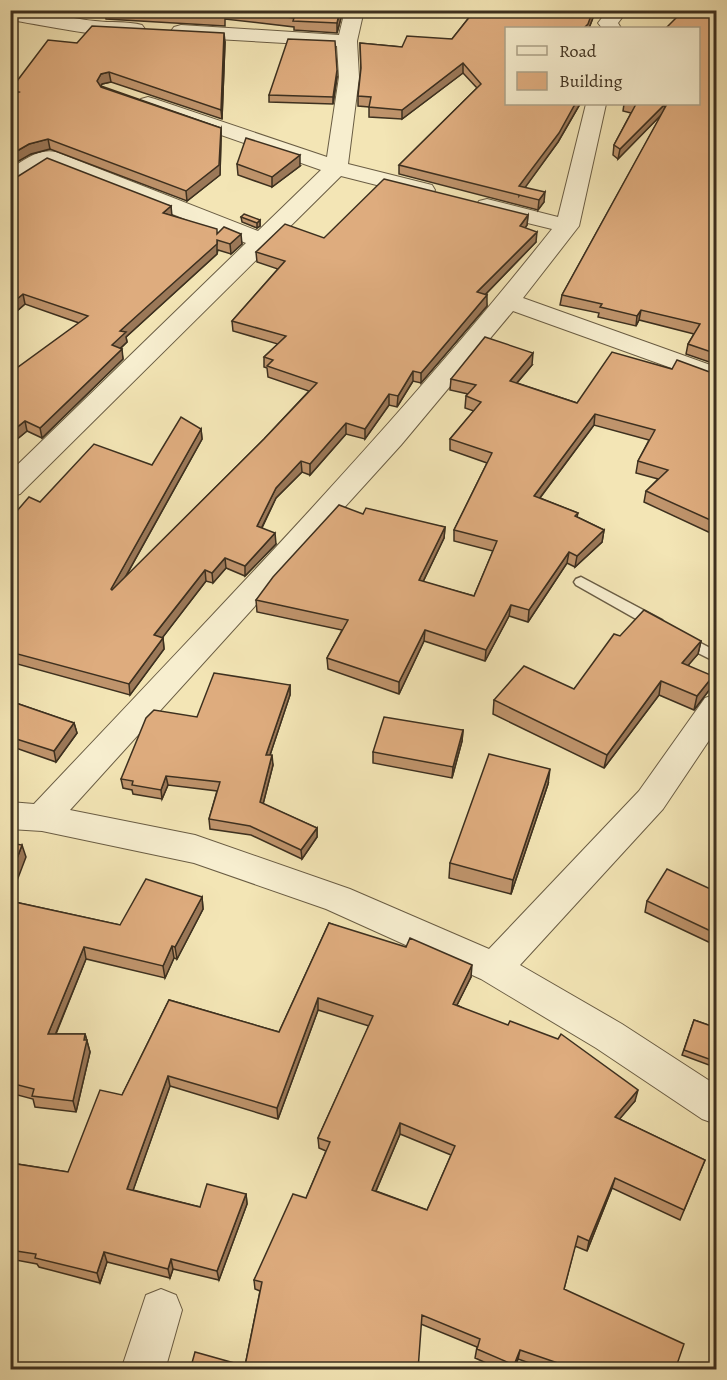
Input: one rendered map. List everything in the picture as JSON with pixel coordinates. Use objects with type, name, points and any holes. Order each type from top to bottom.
[{"type":"street","points":[[96,27],[109,10]]},
{"type":"street","points":[[10,488],[336,168],[349,77],[347,41],[355,10]]},
{"type":"street","points":[[611,27],[608,23],[614,15],[612,10]]},
{"type":"street","points":[[10,14],[96,27],[347,41]]},
{"type":"street","points":[[133,98],[336,168],[445,195]]},
{"type":"street","points":[[26,817],[391,439],[508,301],[567,226],[596,105]]},
{"type":"street","points":[[10,180],[32,164],[48,157],[262,241]]},
{"type":"street","points":[[467,201],[567,226]]},
{"type":"street","points":[[508,301],[717,376]]},
{"type":"street","points":[[494,968],[651,800],[717,706]]},
{"type":"street","points":[[26,817],[195,849],[338,899],[494,968],[609,1036],[717,1106]]},
{"type":"street","points":[[143,1370],[161,1310]]},
{"type":"lane","points":[[581,582],[717,657]]},
{"type":"building","points":[[111,10],[225,10],[225,17]]},
{"type":"building","points":[[233,10],[340,10],[337,23],[293,21],[294,18]]},
{"type":"building","points":[[475,10],[593,10],[585,27],[505,27],[505,105],[574,105],[559,133],[519,186],[545,192],[539,200],[399,165],[481,84],[463,63],[402,110],[369,107],[371,97],[358,96],[361,68],[360,43],[402,47],[407,36],[452,39]]},
{"type":"building","points":[[684,10],[717,10],[717,148],[711,172],[716,173],[714,180],[717,180],[717,354],[688,344],[700,324],[641,310],[637,316],[600,307],[602,304],[562,295],[666,105],[700,105],[700,27],[667,27]]},
{"type":"building","points":[[92,26],[224,33],[221,110],[109,72],[101,74],[97,81],[101,87],[221,128],[219,165],[186,191],[48,139],[29,144],[10,155],[10,96],[19,92],[11,89],[48,40],[77,43]]},
{"type":"building","points":[[288,39],[335,41],[337,70],[333,97],[269,95]]},
{"type":"building","points":[[635,105],[664,105],[620,149],[614,145]]},
{"type":"building","points":[[246,138],[300,155],[272,177],[237,164]]},
{"type":"building","points":[[47,158],[171,206],[163,213],[217,229],[217,234],[224,227],[241,234],[230,244],[217,240],[217,244],[120,331],[126,332],[112,345],[122,349],[40,428],[25,421],[10,433],[10,373],[88,316],[23,294],[10,305],[10,179]]},
{"type":"building","points":[[384,179],[528,215],[520,226],[537,232],[477,292],[487,295],[421,373],[413,371],[398,396],[389,394],[365,429],[346,423],[310,464],[301,461],[276,488],[257,526],[275,533],[245,566],[225,558],[212,573],[205,570],[154,635],[163,638],[129,684],[10,652],[10,519],[29,497],[40,502],[94,444],[152,465],[181,417],[201,429],[112,590],[317,383],[267,366],[273,360],[264,357],[286,336],[232,321],[285,261],[256,252],[285,224],[324,238]]},
{"type":"building","points":[[244,214],[260,220],[257,223],[241,217]]},
{"type":"building","points":[[485,337],[533,353],[510,381],[577,403],[612,352],[672,369],[677,360],[715,374],[713,378],[717,379],[717,523],[646,491],[668,470],[638,461],[655,430],[595,414],[534,496],[578,513],[575,516],[604,530],[577,556],[569,552],[529,610],[511,605],[486,650],[425,630],[399,682],[327,658],[348,620],[256,600],[273,577],[339,505],[363,514],[366,508],[445,527],[419,580],[474,596],[497,541],[454,530],[492,453],[450,439],[481,402],[466,396],[476,385],[451,379]]},
{"type":"building","points":[[644,610],[701,641],[682,663],[713,676],[697,696],[661,681],[607,755],[494,700],[524,666],[574,689],[614,634],[620,636]]},
{"type":"building","points":[[214,673],[290,685],[266,755],[272,755],[260,802],[317,828],[301,850],[250,826],[209,819],[220,782],[166,776],[161,790],[132,785],[133,781],[121,779],[146,718],[154,710],[197,717]]},
{"type":"building","points":[[10,701],[74,723],[54,751],[10,737]]},
{"type":"building","points":[[384,717],[463,730],[453,767],[373,752]]},
{"type":"building","points":[[489,754],[550,769],[513,880],[450,863]]},
{"type":"building","points":[[10,843],[22,845],[10,877]]},
{"type":"building","points":[[667,869],[717,892],[717,934],[647,901]]},
{"type":"building","points":[[146,879],[202,897],[175,947],[172,946],[163,966],[84,947],[48,1034],[85,1034],[84,1040],[87,1040],[73,1101],[32,1096],[34,1089],[10,1083],[10,901],[120,925]]},
{"type":"building","points":[[329,923],[406,947],[410,938],[472,965],[453,1004],[508,1025],[510,1021],[558,1039],[561,1034],[638,1090],[615,1117],[705,1160],[684,1210],[615,1178],[589,1241],[578,1236],[564,1289],[684,1344],[675,1370],[578,1370],[520,1350],[514,1365],[477,1349],[480,1339],[422,1315],[418,1370],[190,1370],[195,1352],[245,1366],[262,1282],[254,1280],[293,1194],[306,1198],[330,1142],[318,1138],[373,1016],[318,998],[277,1108],[168,1076],[127,1189],[200,1207],[207,1184],[246,1194],[217,1271],[171,1259],[168,1269],[104,1252],[97,1273],[35,1258],[36,1254],[10,1250],[10,1163],[68,1172],[100,1090],[122,1095],[169,1000],[279,1032]],"holes":[[[400,1123],[455,1146],[427,1210],[372,1190]]]},
{"type":"building","points":[[694,1020],[717,1028],[717,1062],[684,1050]]}]
